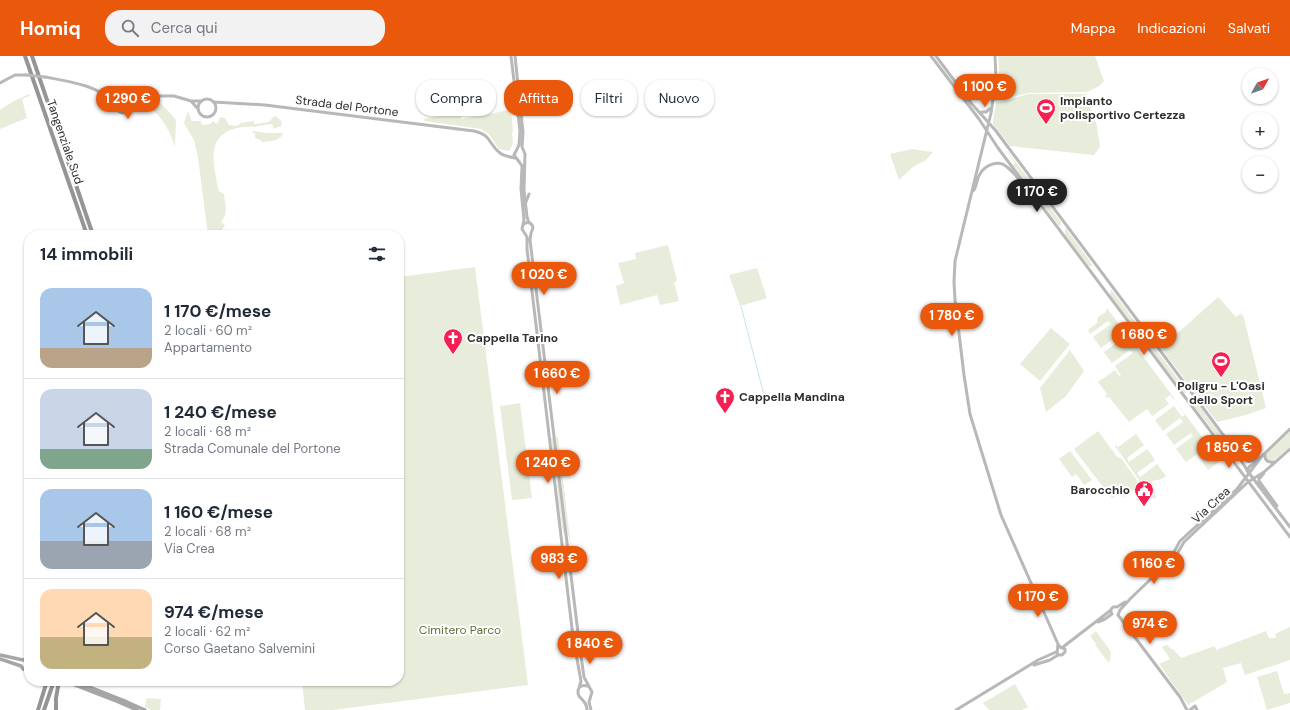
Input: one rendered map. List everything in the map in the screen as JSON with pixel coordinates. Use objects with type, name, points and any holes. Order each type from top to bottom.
[{"type":"highway","name":"Tangenziale Sud","points":[[25,56],[85,230]]},
{"type":"highway","name":"Tangenziale Sud","points":[[32,56],[91,230]]},
{"type":"highway","points":[[38,709],[45,686]]},
{"type":"highway","points":[[44,710],[53,686]]},
{"type":"highway","points":[[56,710],[59,686]]},
{"type":"main road","points":[[0,655],[23,660],[21,666]]},
{"type":"main road","points":[[0,658],[21,666],[24,670]]},
{"type":"main road","points":[[78,686],[137,710]]},
{"type":"main road","points":[[87,686],[145,710]]},
{"type":"street","points":[[511,56],[520,131],[516,159],[522,166],[520,188],[524,220],[523,230],[527,237],[528,257],[580,681],[578,695],[583,699],[587,710]]},
{"type":"street","points":[[515,56],[524,132],[522,147],[524,154],[524,186],[526,204],[529,223],[533,228],[531,232],[532,253],[577,632],[584,677],[587,686],[592,692],[590,697],[591,710]]},
{"type":"street","points":[[932,56],[979,119],[1024,184],[1290,537]]},
{"type":"street","points":[[936,56],[1050,203],[1233,448],[1248,472],[1290,528]]},
{"type":"street","points":[[995,56],[996,78],[992,106],[955,261],[954,289],[970,414],[1001,515],[1060,649]]},
{"type":"street","points":[[0,83],[15,76],[26,75],[81,84],[104,95],[115,104],[117,110],[122,113],[129,111],[132,105],[142,96],[119,97],[104,95]]},
{"type":"street","points":[[127,96],[132,101],[132,105]]},
{"type":"street","points":[[158,96],[174,96],[202,101],[208,99],[214,102],[216,108]]},
{"type":"street","points":[[115,104],[119,97]]},
{"type":"street","points":[[191,100],[203,116],[209,117],[214,114],[216,108],[223,103]]},
{"type":"street","points":[[198,109],[199,104],[202,101]]},
{"type":"street","name":"Strada del Portone","points":[[214,102],[238,102],[474,130],[485,134],[498,152],[506,156]]},
{"type":"street","points":[[982,112],[986,112],[992,106]]},
{"type":"street","points":[[506,156],[516,151],[523,151]]},
{"type":"street","points":[[506,156],[521,160],[524,157]]},
{"type":"street","points":[[971,193],[975,189],[982,171],[988,166],[995,164],[1006,166],[1024,184]]},
{"type":"street","points":[[526,204],[528,194]]},
{"type":"street","points":[[523,225],[529,223]]},
{"type":"street","points":[[525,232],[531,232]]},
{"type":"street","points":[[1186,399],[1192,394]]},
{"type":"street","points":[[1245,479],[1249,467],[1259,460],[1290,429]]},
{"type":"street","points":[[1233,448],[1248,461],[1253,461],[1262,456]]},
{"type":"street","name":"Via Crea","points":[[1118,609],[1180,550],[1184,542],[1248,482],[1264,472],[1290,449]]},
{"type":"street","points":[[1266,452],[1265,456],[1267,460],[1270,462],[1276,462]]},
{"type":"street","points":[[1264,472],[1259,481],[1279,509],[1283,518]]},
{"type":"street","name":"Via Crea","points":[[1168,562],[1180,541],[1245,479]]},
{"type":"street","points":[[956,710],[1038,660],[1071,642],[1114,607],[1118,609],[1118,615],[1189,710],[1196,708]]},
{"type":"street","points":[[1111,610],[1112,614]]},
{"type":"street","points":[[1093,625],[1112,614],[1114,616],[1118,615]]},
{"type":"street","points":[[579,688],[582,686],[587,686]]},
{"type":"street","points":[[583,699],[590,697]]},
{"type":"green space","points":[[998,56],[1095,56],[1104,81],[1098,87],[1087,92],[1028,93],[995,101],[999,70]]},
{"type":"green space","points":[[29,94],[30,96],[22,99],[27,118],[0,129],[0,110],[12,102]]},
{"type":"green space","name":"Impianto polisportivo Certezza","points":[[1028,94],[1086,94],[1097,126],[1100,147],[1094,155],[1010,146],[993,124],[996,103]]},
{"type":"green space","points":[[124,95],[130,98],[133,104],[130,110],[124,113],[118,110],[115,104],[118,98]]},
{"type":"green space","points":[[140,97],[156,100],[165,107],[176,120],[175,147],[168,129],[160,117],[144,105],[136,104]]},
{"type":"green space","points":[[188,111],[192,121],[201,121],[202,125],[210,124],[214,121],[216,124],[220,117],[225,118],[229,125],[237,126],[241,123],[254,121],[254,124],[269,122],[276,116],[282,122],[281,126],[274,129],[272,124],[256,127],[236,128],[225,133],[216,143],[214,150],[214,164],[218,188],[219,191],[224,194],[226,209],[225,216],[221,222],[225,225],[222,230],[207,230],[198,158],[194,140],[184,123]]},
{"type":"green space","points":[[504,111],[504,116],[512,116],[512,145],[508,151],[499,149],[489,134],[481,129],[424,121],[424,119],[439,116],[461,116],[461,119],[478,116],[496,116],[496,113]]},
{"type":"green space","points":[[253,131],[283,133],[277,140],[261,142],[261,140],[255,138],[255,133],[252,133]]},
{"type":"green space","points":[[912,149],[933,152],[926,160],[913,167],[899,180],[890,154]]},
{"type":"green space","points":[[1005,149],[1061,222],[1060,227],[1013,165],[1015,163]]},
{"type":"green space","points":[[1065,227],[1092,266],[1089,266],[1065,235]]},
{"type":"green space","points":[[668,245],[677,281],[674,282],[679,301],[660,305],[657,295],[620,305],[616,286],[624,283],[618,263],[636,259],[635,253]]},
{"type":"green space","name":"Cimitero Parco","points":[[475,267],[528,685],[333,710],[305,710],[303,686],[404,686],[404,276]]},
{"type":"green space","points":[[757,268],[767,298],[740,306],[729,275]]},
{"type":"green space","points":[[1111,289],[1187,391],[1186,393],[1184,393],[1110,295]]},
{"type":"green space","name":"Poligru - L'Oasi dello Sport","points":[[1218,297],[1236,317],[1241,313],[1244,318],[1266,408],[1246,415],[1217,422],[1161,348]]},
{"type":"green space","points":[[1107,308],[1174,398],[1174,400],[1170,395],[1165,399],[1169,404],[1152,416],[1147,409],[1129,422],[1109,397],[1105,397],[1107,394],[1098,382],[1115,370],[1120,377],[1121,376],[1115,366],[1133,353],[1130,350],[1112,363],[1104,352],[1122,339],[1119,335],[1101,348],[1093,337],[1111,324],[1108,321],[1090,334],[1088,330],[1097,323],[1098,317],[1106,312]]},
{"type":"green space","points":[[1051,328],[1070,344],[1040,381],[1020,364]]},
{"type":"green space","points":[[1070,350],[1084,371],[1066,396],[1046,412],[1040,388]]},
{"type":"green space","points":[[1193,398],[1232,450],[1241,467],[1190,401]]},
{"type":"green space","points":[[1175,401],[1220,461],[1208,470],[1197,454],[1186,462],[1176,449],[1193,436],[1191,433],[1174,445],[1166,434],[1183,422],[1180,418],[1163,431],[1155,420],[1174,406],[1182,417],[1185,415]]},
{"type":"green space","points":[[520,403],[532,498],[512,500],[500,406]]},
{"type":"green space","points":[[1290,430],[1290,447],[1273,461],[1269,461],[1266,458],[1266,453]]},
{"type":"green space","points":[[1098,431],[1137,480],[1135,488],[1125,497],[1115,496],[1112,498],[1109,494],[1108,495],[1107,489],[1103,487],[1074,449]]},
{"type":"green space","points":[[1136,434],[1144,445],[1127,458],[1129,462],[1147,449],[1155,460],[1137,473],[1140,477],[1157,464],[1166,476],[1162,479],[1152,481],[1156,498],[1136,500],[1139,493],[1139,480],[1115,446],[1116,445],[1118,447]]},
{"type":"green space","points":[[556,437],[558,437],[571,548],[567,530]]},
{"type":"green space","points":[[551,438],[553,438],[565,537],[562,527]]},
{"type":"green space","points":[[1070,451],[1092,480],[1084,485],[1076,474],[1072,477],[1059,459]]},
{"type":"green space","points":[[1290,627],[1290,660],[1245,675],[1241,663],[1223,668],[1227,682],[1188,705],[1159,664],[1170,659],[1162,647],[1167,645],[1181,658],[1215,646],[1216,650],[1266,631],[1269,638],[1276,638],[1275,634]]},
{"type":"green space","points":[[1096,631],[1111,652],[1110,661],[1108,662],[1090,636]]},
{"type":"green space","points":[[1277,671],[1284,694],[1290,693],[1290,703],[1267,710],[1257,677]]},
{"type":"green space","points":[[1015,684],[1028,707],[1022,710],[989,710],[983,703]]},
{"type":"green space","points":[[147,698],[161,699],[160,710],[151,710],[145,707]]},
{"type":"waterway","points":[[741,306],[765,399]]},
{"type":"tunnel","points":[[144,95],[158,96]]},
{"type":"place","name":"Impianto polisportivo Certezza","points":[[1046,125]]},
{"type":"place","name":"Cappella Tarino","points":[[453,355]]},
{"type":"place","name":"Poligru - L'Oasi dello Sport","points":[[1221,378]]},
{"type":"place","name":"Cappella Mandina","points":[[725,414]]},
{"type":"place","name":"Barocchio","points":[[1144,507]]}]
